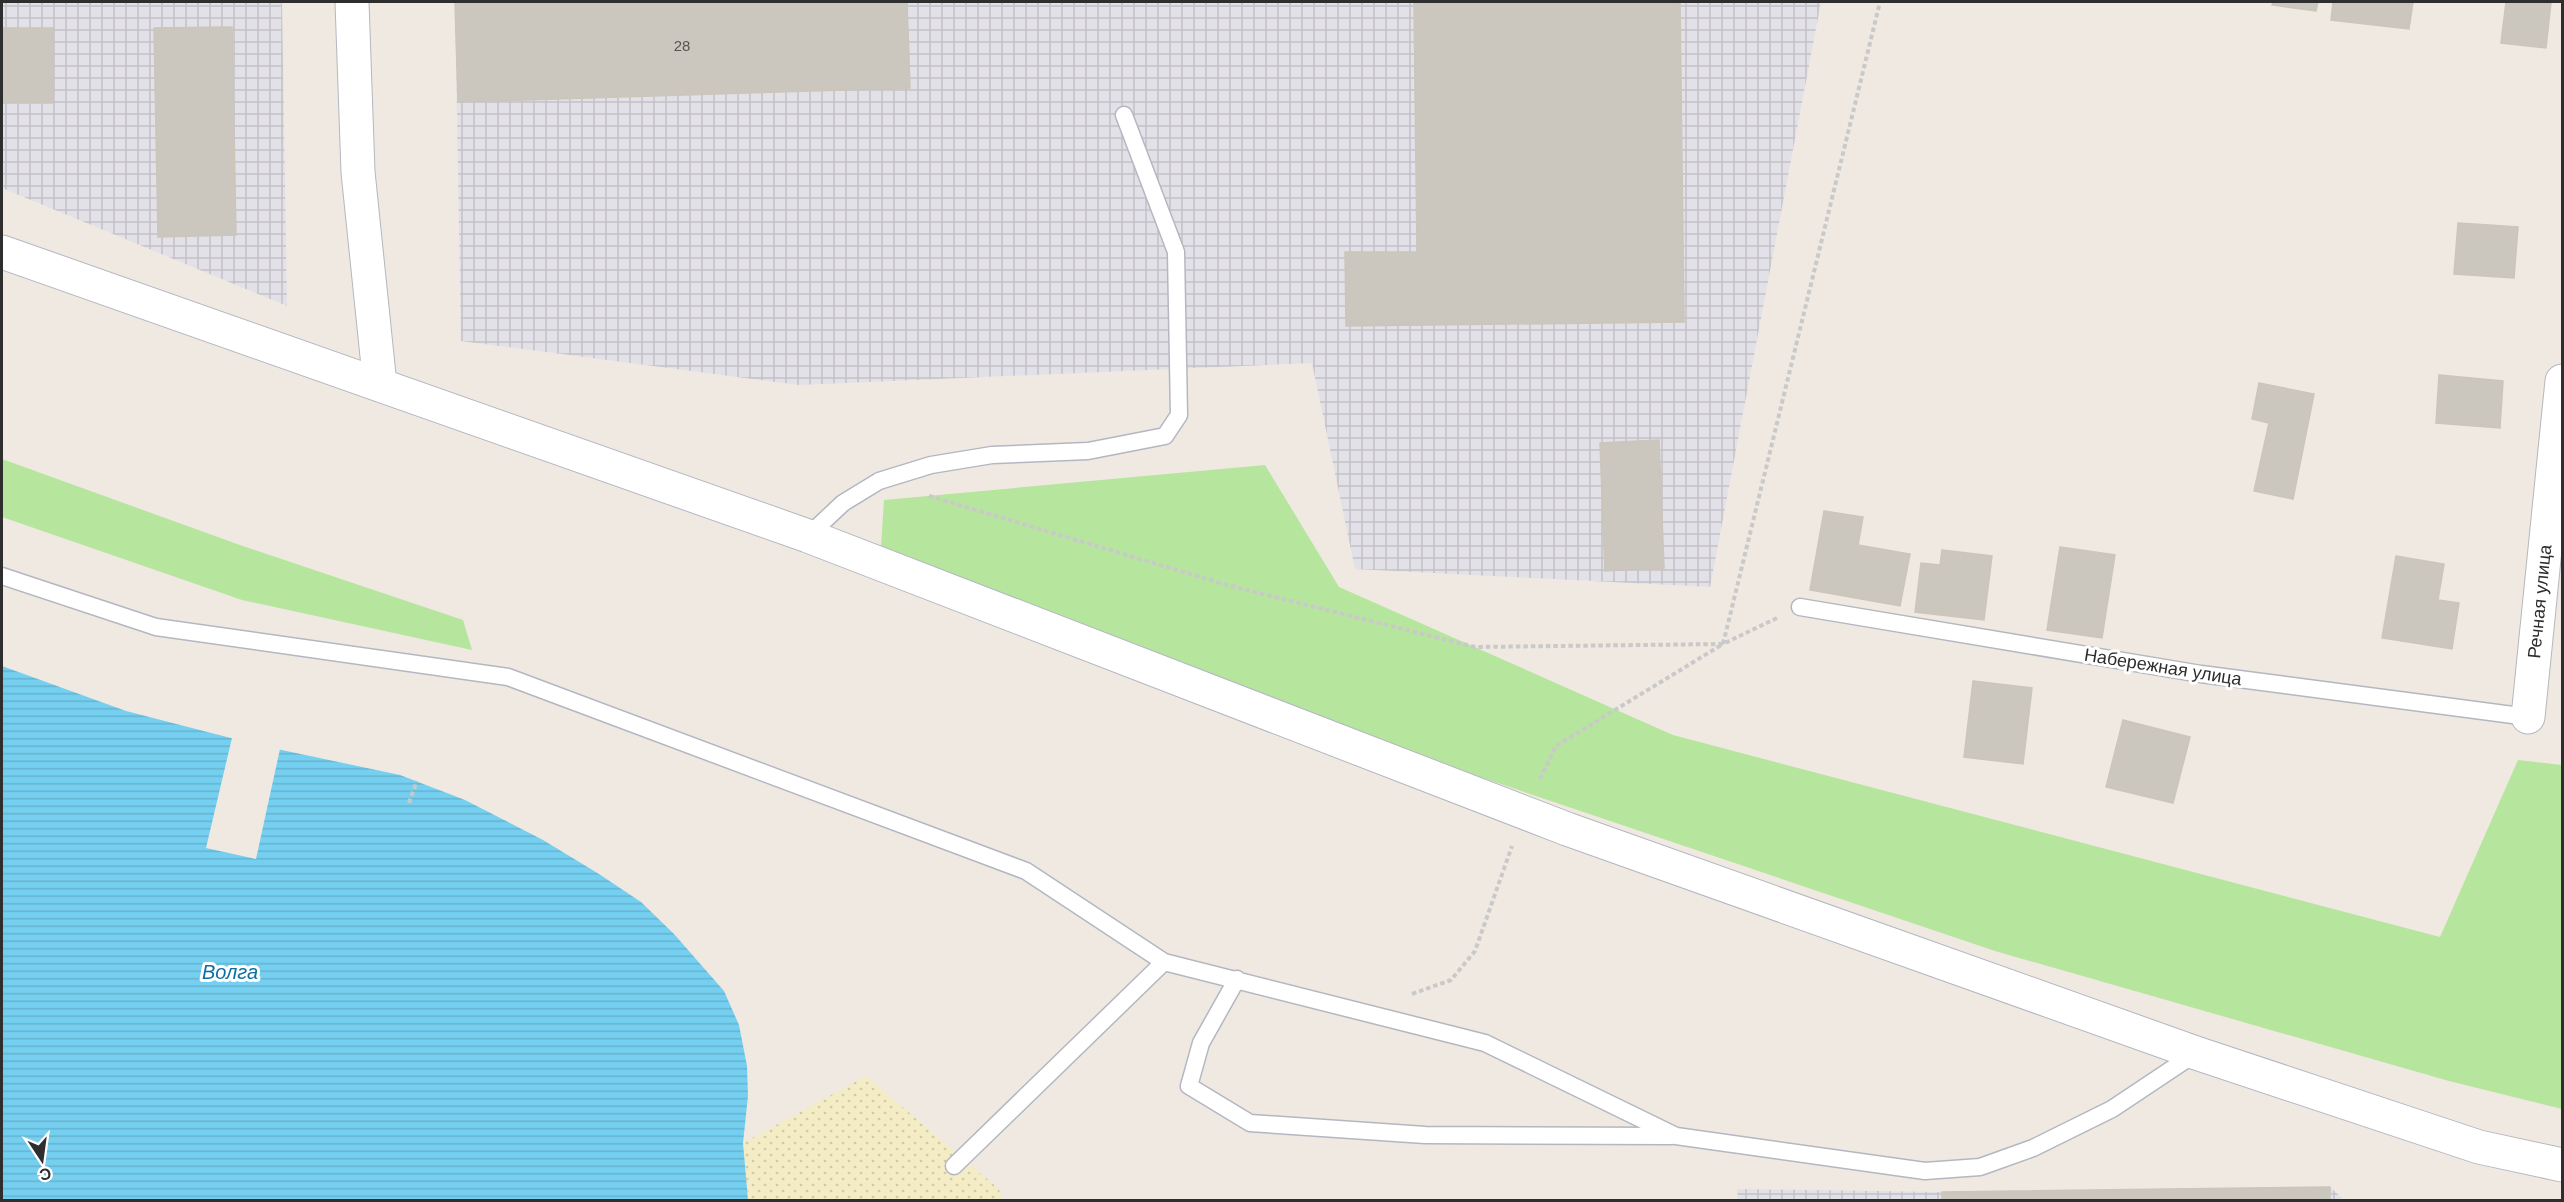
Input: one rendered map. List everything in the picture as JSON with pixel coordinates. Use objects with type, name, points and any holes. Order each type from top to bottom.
[{"type":"street","points":[[352,2],[357,172],[380,385]]},
{"type":"street","points":[[2,252],[808,536],[1567,830],[2196,1053],[2479,1146],[2562,1165]]},
{"type":"street","name":"Речная улица","points":[[2528,717],[2562,381]]},
{"type":"lane","points":[[808,536],[843,503],[879,481],[941,463],[992,455],[1088,451],[1165,436],[1179,415],[1176,252],[1124,115]]},
{"type":"lane","points":[[2,576],[156,627],[508,677],[1026,871],[1164,962],[1485,1043],[1676,1136]]},
{"type":"lane","name":"Набережная улица","points":[[1800,607],[2201,674],[2528,717]]},
{"type":"lane","points":[[954,1166],[1164,962]]},
{"type":"lane","points":[[1238,979],[1201,1043],[1189,1086],[1250,1123],[1425,1135],[1676,1136],[1925,1172],[1980,1167],[2033,1149],[2112,1109],[2196,1053]]},
{"type":"path","points":[[1723,644],[1880,2]]},
{"type":"path","points":[[879,481],[1227,585],[1475,647],[1723,644],[1800,607]]},
{"type":"path","points":[[408,803],[417,781]]},
{"type":"shaded area","points":[[2,2],[282,2],[287,306],[2,188]]},
{"type":"shaded area","points":[[455,2],[1821,2],[1710,587],[1355,569],[1312,363],[799,385],[461,341]]},
{"type":"shaded area","points":[[2330,1187],[2344,1200],[1738,1200],[1737,1189],[1942,1192]]},
{"type":"green space","points":[[2,459],[237,544],[463,620],[472,650],[242,600],[2,517]]},
{"type":"green space","points":[[1265,465],[1339,587],[1673,735],[2440,937],[2518,760],[2562,765],[2562,1109],[2449,1081],[1995,951],[1477,776],[881,546],[884,500]]},
{"type":"sand","points":[[866,1076],[999,1189],[1002,1200],[748,1200],[743,1143]]},
{"type":"water","name":"Волга","points":[[2,666],[126,711],[258,745],[400,775],[465,800],[543,840],[641,902],[674,934],[724,991],[739,1025],[747,1066],[748,1096],[743,1143],[748,1200],[2,1200]]},
{"type":"pier","points":[[232,738],[280,749],[256,859],[206,848]]},
{"type":"building","points":[[455,2],[907,2],[910,88],[458,102]]},
{"type":"building","points":[[1414,2],[1680,2],[1684,322],[1346,326],[1345,252],[1417,252]]},
{"type":"building","points":[[2273,2],[2318,2],[2316,11],[2272,5]]},
{"type":"building","points":[[2333,2],[2413,2],[2409,29],[2331,20]]},
{"type":"building","points":[[2506,2],[2551,2],[2546,48],[2501,43]]},
{"type":"building","points":[[232,27],[236,235],[158,237],[154,28]]},
{"type":"building","points":[[2,28],[53,28],[53,103],[2,103]]},
{"type":"building","points":[[2458,223],[2518,227],[2514,278],[2454,274]]},
{"type":"building","points":[[2439,375],[2503,381],[2500,428],[2436,423]]},
{"type":"building","points":[[2259,383],[2314,394],[2293,499],[2254,491],[2269,423],[2252,419]]},
{"type":"building","points":[[1659,440],[1664,568],[1605,571],[1600,443]]},
{"type":"building","points":[[1824,511],[1863,517],[1858,545],[1910,554],[1900,606],[1810,590]]},
{"type":"building","points":[[2060,547],[2115,555],[2102,638],[2047,630]]},
{"type":"building","points":[[1942,550],[1992,556],[1984,620],[1915,612],[1921,563],[1940,565]]},
{"type":"building","points":[[2396,556],[2444,564],[2438,600],[2459,603],[2452,649],[2382,638]]},
{"type":"building","points":[[1973,681],[2032,688],[2023,764],[1964,757]]},
{"type":"building","points":[[2123,720],[2190,737],[2173,803],[2106,787]]},
{"type":"building","points":[[2330,1187],[2330,1200],[1942,1200],[1942,1192]]}]
